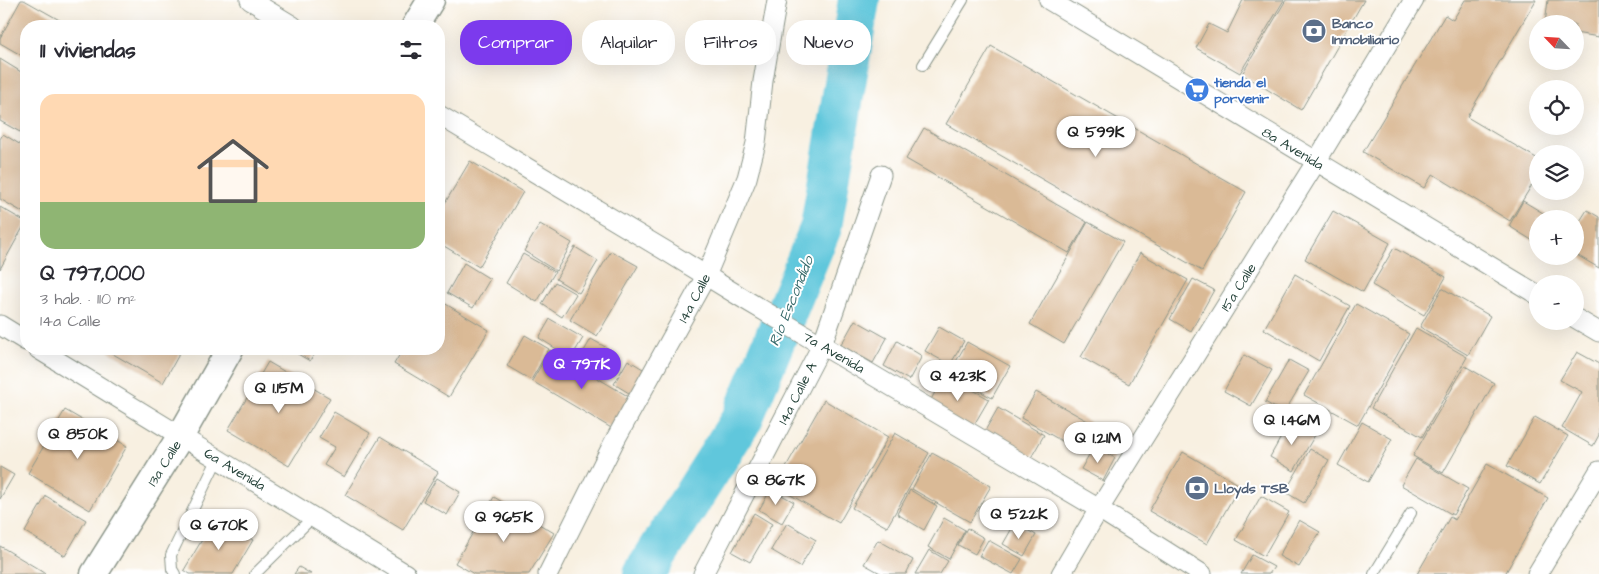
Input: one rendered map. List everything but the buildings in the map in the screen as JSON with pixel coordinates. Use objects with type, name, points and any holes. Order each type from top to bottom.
[{"type":"street","points":[[250,0],[283,20]]},
{"type":"street","points":[[419,20],[431,0]]},
{"type":"street","name":"14a Calle","points":[[548,574],[614,442],[706,276],[747,178],[756,143],[777,0]]},
{"type":"street","name":"8a Avenida","points":[[1049,0],[1529,290]]},
{"type":"street","name":"15a Calle","points":[[1061,574],[1099,509],[1316,162],[1414,0]]},
{"type":"street","name":"7a Avenida","points":[[445,119],[749,302],[1099,509],[1202,574]]},
{"type":"street","name":"14a Calle A","points":[[703,574],[814,340],[881,175]]},
{"type":"street","points":[[1584,323],[1599,332]]},
{"type":"street","points":[[0,325],[20,337]]},
{"type":"street","name":"6a Avenida","points":[[48,355],[406,574]]},
{"type":"street","name":"13a Calle","points":[[94,574],[180,437],[227,355]]},
{"type":"street","points":[[1537,574],[1599,471]]},
{"type":"lane","points":[[922,65],[963,0]]},
{"type":"lane","points":[[175,574],[172,569],[172,555],[218,458]]},
{"type":"lane","points":[[1374,574],[1411,513]]},
{"type":"lane","points":[[255,574],[313,517]]},
{"type":"waterway","name":"Río Escondido","points":[[644,574],[742,419],[821,227],[859,0]]},
{"type":"place","name":"Banco Inmobiliario","points":[[1314,31]]},
{"type":"place","name":"tienda el porvenir","points":[[1197,90]]},
{"type":"place","name":"Lloyds TSB","points":[[1197,488]]}]
